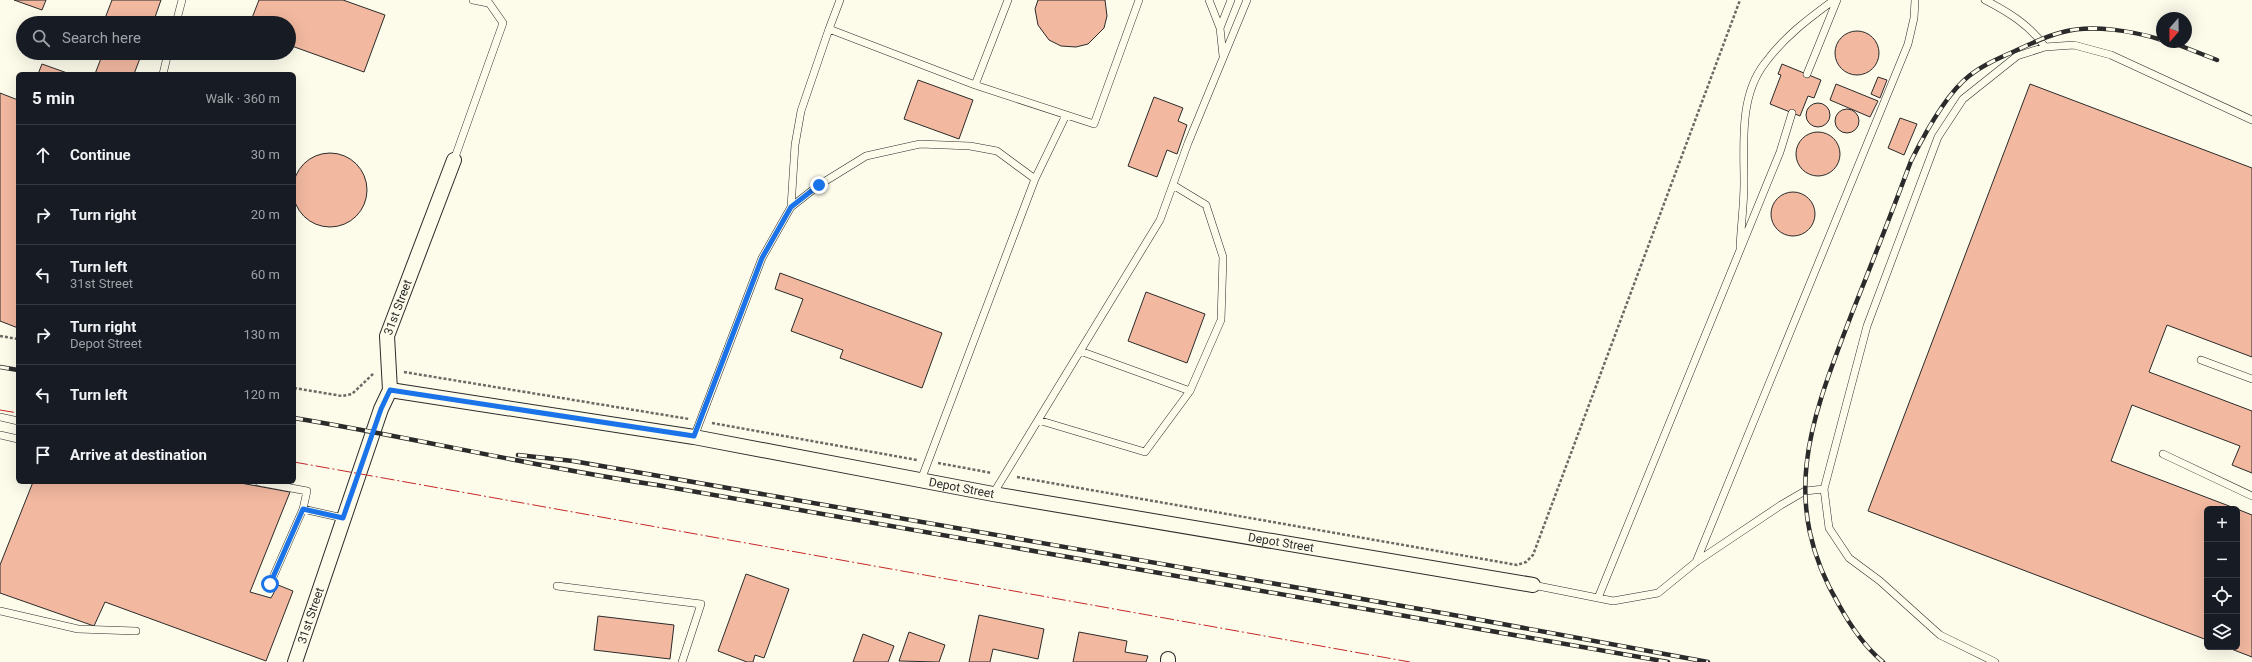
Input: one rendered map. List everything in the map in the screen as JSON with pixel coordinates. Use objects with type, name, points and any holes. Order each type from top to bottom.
[{"type":"street","name":"31st Street","points":[[295,662],[381,409],[390,390],[387,336],[454,160]]},
{"type":"street","name":"Depot Street","points":[[390,390],[694,436],[993,494],[1533,585]]},
{"type":"lane","points":[[178,16],[182,0]]},
{"type":"lane","points":[[454,160],[504,23],[488,2],[473,0]]},
{"type":"lane","points":[[791,207],[795,145],[800,111],[840,0]]},
{"type":"lane","points":[[975,85],[1008,0]]},
{"type":"lane","points":[[829,29],[975,85],[1094,124],[1139,0]]},
{"type":"lane","points":[[1209,0],[1220,28],[1224,57]]},
{"type":"lane","points":[[1220,28],[1231,0]]},
{"type":"lane","points":[[993,494],[1160,220],[1247,0]]},
{"type":"lane","points":[[1739,253],[1744,185],[1744,128],[1750,92],[1764,64],[1795,29],[1834,0]]},
{"type":"lane","points":[[1807,74],[1837,0]]},
{"type":"lane","points":[[1696,562],[1908,44],[1914,18],[1915,0]]},
{"type":"lane","points":[[1985,0],[2012,14],[2040,39],[2044,47]]},
{"type":"lane","points":[[1995,662],[1940,635],[1880,581],[1849,558],[1829,528],[1824,489],[1867,326],[1938,137],[1963,99],[2001,67],[2017,56],[2044,47],[2074,45],[2110,55],[2252,120]]},
{"type":"lane","points":[[163,72],[166,60]]},
{"type":"lane","points":[[1598,598],[1780,152],[1792,113]]},
{"type":"lane","points":[[921,480],[1035,179],[1066,115]]},
{"type":"lane","points":[[694,436],[762,258],[791,207],[819,185],[866,156],[920,144],[970,146],[996,151],[1035,179]]},
{"type":"lane","points":[[1038,420],[1145,452],[1190,391],[1221,320],[1223,257],[1206,205],[1173,185]]},
{"type":"lane","points":[[1080,352],[1190,391]]},
{"type":"lane","points":[[2201,360],[2252,379]]},
{"type":"lane","points":[[0,417],[16,421]]},
{"type":"lane","points":[[0,435],[16,439]]},
{"type":"lane","points":[[2163,454],[2252,496]]},
{"type":"lane","points":[[270,484],[307,491],[303,509],[270,584]]},
{"type":"lane","points":[[1533,585],[1613,600],[1658,593],[1696,562],[1781,505],[1805,491],[1824,489]]},
{"type":"lane","points":[[303,509],[343,518]]},
{"type":"lane","points":[[557,586],[701,604],[682,662]]},
{"type":"lane","points":[[0,611],[78,629],[136,631]]},
{"type":"path","points":[[296,388],[347,395],[352,394],[378,370],[390,369],[700,421],[1517,565],[1526,562],[1533,555],[1740,0]]},
{"type":"path","points":[[0,336],[16,339]]},
{"type":"building","points":[[14,0],[46,0],[42,10]]},
{"type":"building","points":[[112,0],[161,0],[155,16],[106,16]]},
{"type":"building","points":[[259,0],[343,0],[385,15],[364,72],[296,48],[296,16],[253,16]]},
{"type":"building","points":[[1038,0],[1105,0],[1107,16],[1104,28],[1088,44],[1076,47],[1061,46],[1049,40],[1038,25],[1035,9]]},
{"type":"building","points":[[1861,31],[1873,37],[1878,45],[1878,61],[1873,69],[1865,74],[1853,75],[1841,69],[1836,61],[1835,49],[1841,37],[1849,32]]},
{"type":"building","points":[[100,60],[139,60],[135,72],[96,72]]},
{"type":"building","points":[[42,64],[64,72],[39,72]]},
{"type":"building","points":[[1782,64],[1821,80],[1814,98],[1808,96],[1800,116],[1770,104],[1781,75],[1778,74]]},
{"type":"building","points":[[1878,77],[1887,80],[1880,98],[1871,94]]},
{"type":"building","points":[[918,80],[973,100],[959,139],[904,119]]},
{"type":"building","points":[[1836,84],[1878,101],[1870,117],[1830,100]]},
{"type":"building","points":[[2030,84],[2252,168],[2252,357],[2167,325],[2149,372],[2252,411],[2252,473],[2232,465],[2240,446],[2132,405],[2111,461],[2229,506],[2204,506],[2204,639],[1868,511]]},
{"type":"building","points":[[0,93],[16,99],[16,327],[0,321]]},
{"type":"building","points":[[1154,97],[1183,108],[1178,121],[1187,125],[1177,154],[1167,150],[1157,177],[1128,166]]},
{"type":"building","points":[[1818,103],[1826,107],[1830,115],[1826,123],[1818,127],[1810,123],[1806,115],[1810,107]]},
{"type":"building","points":[[1847,109],[1855,113],[1859,121],[1855,129],[1847,133],[1839,129],[1835,121],[1839,113]]},
{"type":"building","points":[[1900,118],[1917,124],[1904,155],[1888,148]]},
{"type":"building","points":[[1822,132],[1834,138],[1839,146],[1839,162],[1834,170],[1826,175],[1814,176],[1802,170],[1797,162],[1796,150],[1802,138],[1810,133]]},
{"type":"building","points":[[330,153],[351,159],[361,169],[366,183],[366,197],[361,211],[351,221],[344,224],[330,227],[316,224],[309,221],[299,211],[296,204],[296,176],[299,169],[309,159],[316,156]]},
{"type":"building","points":[[1797,192],[1809,198],[1814,206],[1814,222],[1809,230],[1801,235],[1789,236],[1777,230],[1772,222],[1771,210],[1777,198],[1785,193]]},
{"type":"building","points":[[780,273],[942,333],[922,388],[840,358],[843,350],[791,331],[803,299],[775,289]]},
{"type":"building","points":[[1146,292],[1205,314],[1187,363],[1128,341]]},
{"type":"building","points":[[32,484],[246,484],[290,492],[250,592],[271,598],[278,585],[293,591],[266,661],[105,602],[94,626],[0,593],[0,565]]},
{"type":"building","points":[[2240,510],[2252,515],[2252,657],[2234,650],[2240,650]]},
{"type":"building","points":[[746,574],[789,589],[764,658],[755,655],[753,662],[747,662],[718,651]]},
{"type":"building","points":[[979,615],[1044,629],[1038,659],[993,649],[990,662],[969,662]]},
{"type":"building","points":[[598,616],[674,625],[670,659],[594,650]]},
{"type":"building","points":[[909,632],[945,645],[939,662],[899,661]]},
{"type":"building","points":[[1079,632],[1127,641],[1125,652],[1148,656],[1146,662],[1073,662]]},
{"type":"building","points":[[863,634],[894,646],[888,662],[853,662]]},
{"type":"railway","points":[[1883,662],[1864,643],[1848,620],[1820,566],[1809,529],[1805,494],[1807,459],[1814,424],[1824,388],[1911,161],[1929,127],[1952,93],[1969,76],[1997,59],[2044,38],[2074,30],[2099,29],[2126,31],[2156,38]]},
{"type":"railway","points":[[2186,48],[2217,60]]},
{"type":"railway","points":[[0,367],[16,370]]},
{"type":"railway","points":[[296,418],[611,478],[1668,662]]},
{"type":"railway","points":[[518,455],[573,461],[1448,614],[1708,662]]},
{"type":"power","points":[[0,410],[16,413]]},
{"type":"power","points":[[296,462],[1410,662]]},
{"type":"route","points":[[270,584],[303,509],[343,518],[381,409],[390,390],[694,436],[762,258],[791,207],[819,185]]}]
